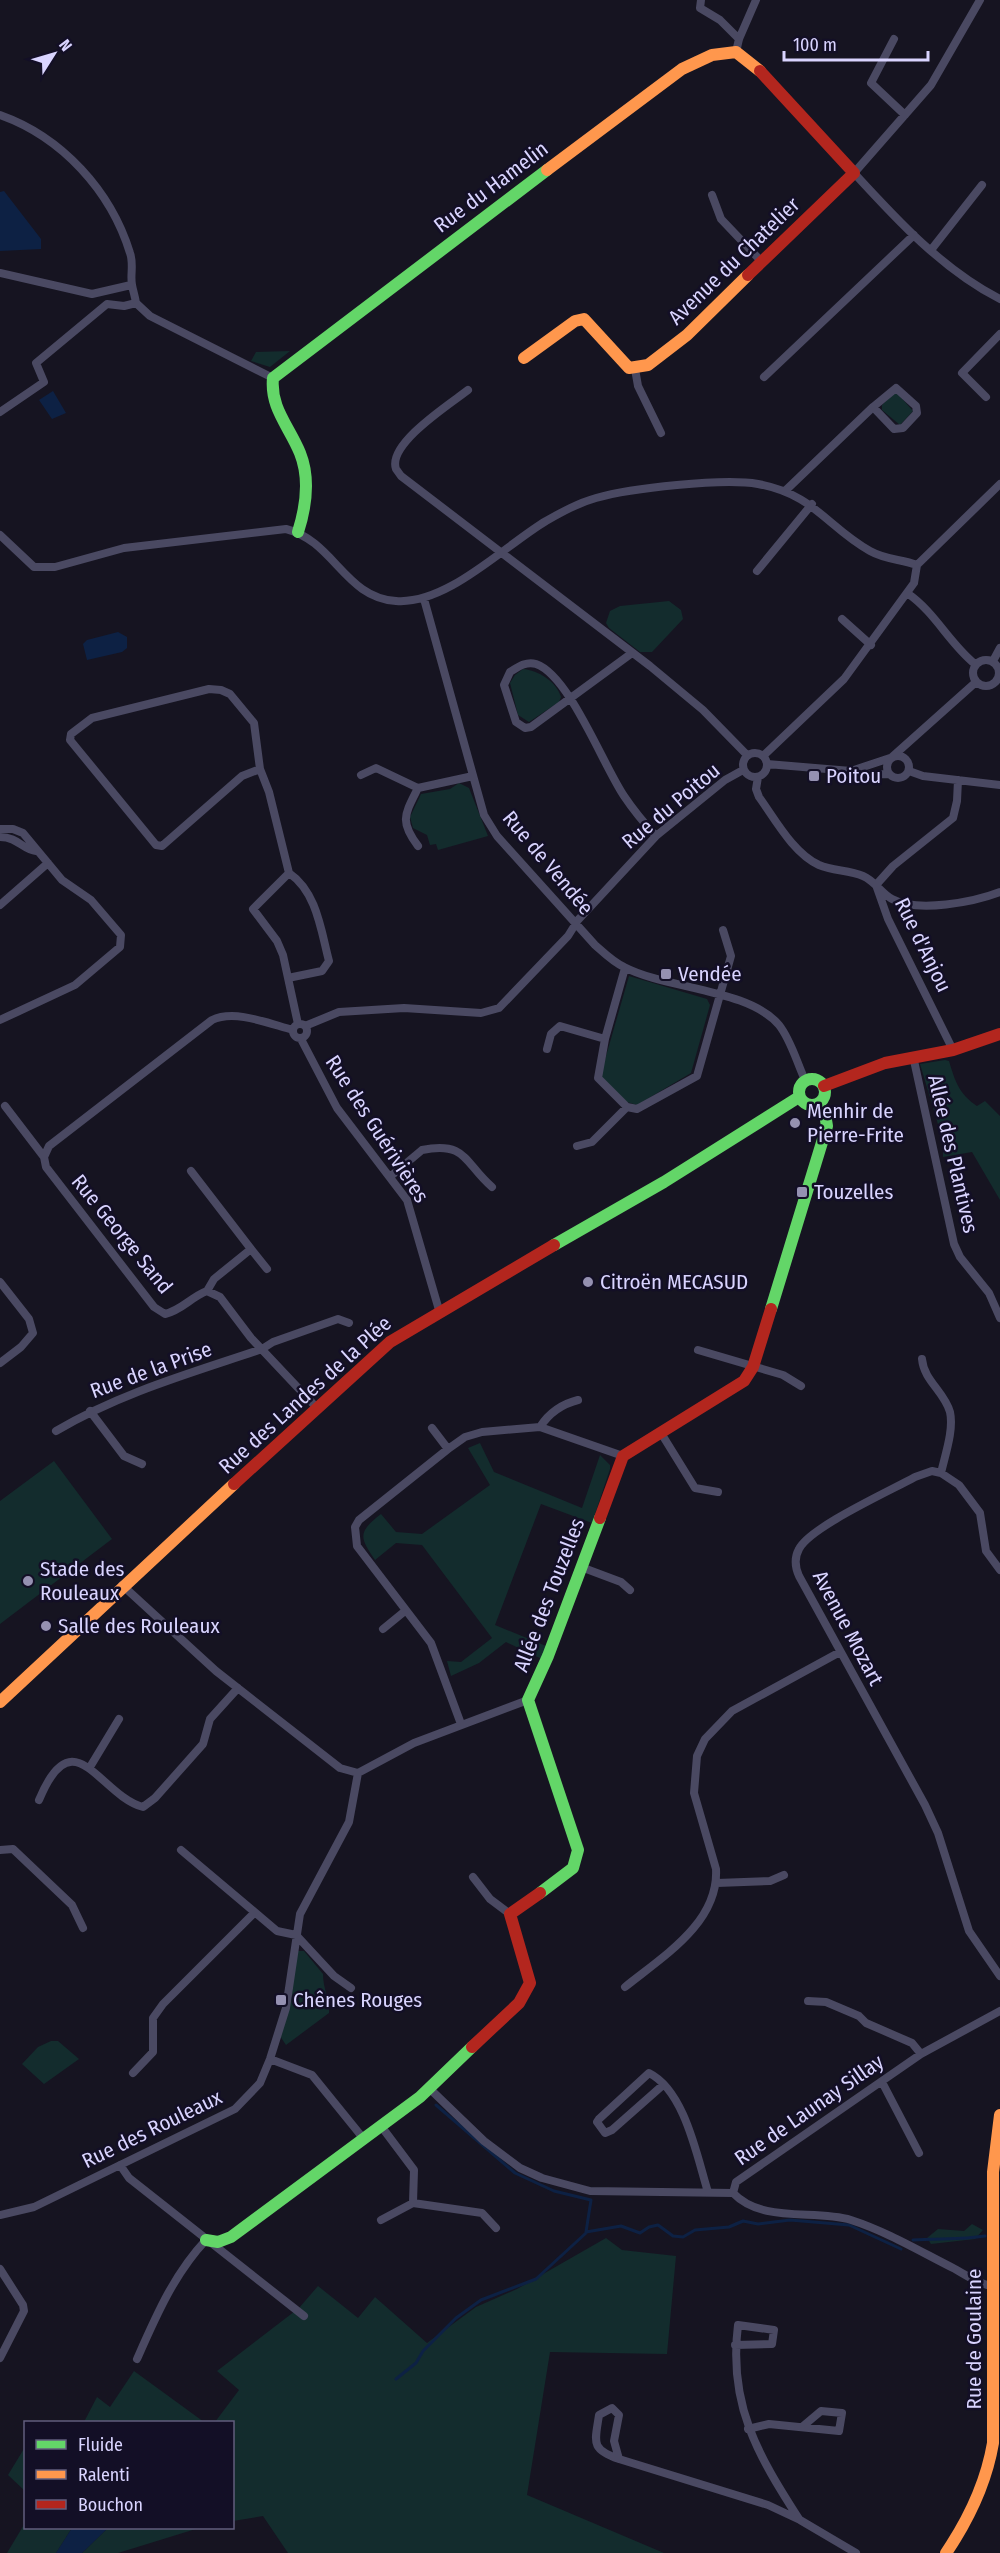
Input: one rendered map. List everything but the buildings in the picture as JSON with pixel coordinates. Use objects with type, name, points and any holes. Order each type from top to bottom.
[{"type":"street","points":[[701,0],[700,8],[720,20],[739,39]]},
{"type":"street","points":[[756,0],[739,39],[736,52],[765,76],[914,235],[970,281],[1000,300]]},
{"type":"street","points":[[854,173],[931,85],[980,0]]},
{"type":"street","points":[[894,39],[871,83],[905,116]]},
{"type":"street","name":"Rue du Hamelin","points":[[273,378],[679,71],[710,54],[736,52]]},
{"type":"street","points":[[0,115],[54,144],[87,175],[117,218],[131,256],[131,285],[136,303],[150,316],[273,378],[270,391],[280,419],[303,464],[305,513],[298,532]]},
{"type":"street","name":"Avenue du Chatelier","points":[[635,369],[648,365],[687,335],[854,173]]},
{"type":"street","points":[[931,250],[982,185]]},
{"type":"street","points":[[711,195],[721,219],[761,261]]},
{"type":"street","points":[[764,377],[914,235]]},
{"type":"street","points":[[0,273],[92,294],[131,285]]},
{"type":"street","points":[[0,412],[44,382],[36,363],[107,304],[124,306],[136,303]]},
{"type":"street","points":[[524,358],[575,321],[584,319],[596,327],[621,362],[635,369],[639,386],[661,433]]},
{"type":"street","points":[[986,397],[962,373],[1000,334]]},
{"type":"street","points":[[785,491],[873,407],[896,388],[916,406],[917,413],[903,428],[894,429],[873,407]]},
{"type":"street","points":[[468,390],[407,440],[394,465],[401,476],[687,696],[747,755]]},
{"type":"street","points":[[0,535],[34,567],[55,567],[124,548],[269,529],[298,532],[319,545],[353,585],[364,592],[393,601],[424,599],[439,592],[546,522],[598,497],[640,490],[741,482],[785,491],[812,504],[868,550],[895,561],[917,565]]},
{"type":"street","points":[[910,742],[908,766],[902,778],[889,774],[860,776],[851,771],[765,760],[755,753],[747,755],[743,762],[743,770],[750,777],[758,777],[765,772],[765,760],[822,703],[871,645],[914,583],[917,565],[1000,484]]},
{"type":"street","points":[[757,571],[812,504]]},
{"type":"street","points":[[907,593],[926,607],[965,656],[975,664]]},
{"type":"street","name":"Rue de Vendée","points":[[424,599],[484,815],[497,836],[595,945],[625,968],[720,995],[761,1011],[779,1026],[805,1080]]},
{"type":"street","points":[[842,619],[871,645]]},
{"type":"street","points":[[993,661],[1000,648]]},
{"type":"street","points":[[632,653],[571,698],[545,718],[525,728],[516,722],[504,685],[506,677],[524,664],[539,665],[562,684],[571,698],[624,796],[656,836]]},
{"type":"street","points":[[982,660],[993,661],[998,668],[999,681],[987,686],[976,682],[973,675],[975,664],[982,660]]},
{"type":"street","points":[[889,774],[887,764],[891,757],[976,682]]},
{"type":"street","points":[[260,769],[242,776],[162,846],[156,845],[69,740],[71,734],[92,718],[209,689],[221,690],[230,694],[254,723],[260,769],[269,792],[289,873],[296,877],[312,900],[329,961],[322,971],[288,978]]},
{"type":"street","points":[[851,771],[891,757],[903,756],[908,766],[923,776],[1000,785]]},
{"type":"street","points":[[360,775],[376,768],[418,788],[473,776]]},
{"type":"street","name":"Rue du Poitou","points":[[575,923],[656,836],[725,780],[743,770]]},
{"type":"street","points":[[758,777],[756,789],[759,797],[802,853],[820,866],[855,873],[876,885],[891,899],[912,904],[956,903],[1000,892]]},
{"type":"street","name":"Rue d'Anjou","points":[[953,1050],[888,919],[876,885],[892,866],[953,818],[958,780]]},
{"type":"street","points":[[418,788],[404,815],[408,833],[418,846]]},
{"type":"street","points":[[0,830],[13,829],[22,833],[63,880],[81,891],[121,935],[120,947],[75,985],[0,1020]]},
{"type":"street","points":[[0,837],[14,838],[30,850],[36,851]]},
{"type":"street","points":[[0,904],[48,863]]},
{"type":"street","points":[[289,873],[252,909],[277,941],[299,1027]]},
{"type":"street","points":[[44,1156],[50,1146],[212,1020],[222,1015],[299,1027],[339,1012],[404,1008],[481,1012],[499,1008],[568,936],[575,923]]},
{"type":"street","points":[[625,968],[604,1039],[598,1078],[627,1107],[637,1109],[697,1076],[731,956],[723,930]]},
{"type":"street","points":[[547,1048],[551,1034],[560,1026],[604,1039]]},
{"type":"street","name":"Rue des Guérivières","points":[[299,1027],[308,1032],[301,1039],[337,1108],[407,1200],[439,1310]]},
{"type":"street","points":[[824,1086],[860,1071],[913,1056],[953,1050],[1000,1034]]},
{"type":"street","name":"Allée des Plantives","points":[[913,1056],[954,1245],[960,1257],[989,1293],[1000,1318]]},
{"type":"street","points":[[818,1079],[824,1086],[825,1094],[818,1104],[809,1105],[799,1097],[798,1089],[805,1080],[818,1079]]},
{"type":"street","name":"Rue des Landes de la Plée","points":[[1,1698],[390,1342],[439,1310],[674,1176],[799,1097]]},
{"type":"street","points":[[461,1724],[431,1644],[357,1546],[355,1527],[359,1520],[465,1437],[482,1432],[540,1428],[623,1456],[744,1381],[753,1367],[827,1126],[825,1114],[818,1104]]},
{"type":"street","name":"Rue George Sand","points":[[5,1106],[44,1156],[46,1167],[154,1307],[165,1314],[178,1311],[197,1295],[207,1291],[220,1297],[262,1349]]},
{"type":"street","points":[[577,1146],[592,1142],[627,1107]]},
{"type":"street","points":[[391,1176],[422,1150],[458,1151],[470,1160],[475,1173],[492,1187]]},
{"type":"street","points":[[191,1172],[267,1269]]},
{"type":"street","points":[[207,1291],[213,1279],[251,1249]]},
{"type":"street","points":[[0,1282],[33,1326],[29,1339],[1,1361]]},
{"type":"street","name":"Rue de la Prise","points":[[56,1431],[126,1394],[262,1349],[273,1342],[338,1318],[349,1323]]},
{"type":"street","points":[[262,1349],[317,1408]]},
{"type":"street","points":[[698,1350],[783,1375],[801,1386]]},
{"type":"street","points":[[922,1359],[923,1371],[943,1398],[950,1414],[941,1473],[959,1485],[980,1513],[986,1551],[1000,1570]]},
{"type":"street","points":[[540,1428],[547,1417],[566,1403],[578,1400]]},
{"type":"street","points":[[90,1411],[124,1456],[142,1464]]},
{"type":"street","points":[[432,1428],[448,1449]]},
{"type":"street","points":[[661,1432],[695,1488],[718,1492]]},
{"type":"street","name":"Allée des Touzelles","points":[[510,1914],[524,1900],[572,1870],[578,1860],[578,1850],[528,1700],[548,1656],[623,1456]]},
{"type":"street","name":"Avenue Mozart","points":[[941,1473],[932,1472],[915,1477],[818,1530],[798,1550],[796,1562],[799,1576],[925,1805],[938,1833],[969,1932],[1000,1976]]},
{"type":"street","points":[[581,1567],[621,1582],[630,1590]]},
{"type":"street","points":[[122,1585],[238,1688],[340,1768],[358,1773],[414,1743],[528,1700]]},
{"type":"street","points":[[383,1629],[405,1611]]},
{"type":"street","points":[[625,1987],[695,1928],[717,1883],[716,1869],[694,1793],[697,1756],[705,1739],[732,1711],[840,1652]]},
{"type":"street","points":[[39,1800],[47,1780],[62,1765],[74,1761],[90,1767],[127,1803],[143,1807],[155,1798],[203,1744],[210,1719],[238,1688]]},
{"type":"street","points":[[90,1767],[119,1719]]},
{"type":"street","name":"Rue des Rouleaux","points":[[0,2215],[34,2207],[235,2109],[260,2083],[286,2008],[300,1914],[349,1822],[358,1773]]},
{"type":"street","points":[[0,1850],[13,1849],[72,1905],[83,1928]]},
{"type":"street","points":[[181,1850],[277,1931],[296,1935],[334,1976],[351,1988]]},
{"type":"street","points":[[717,1883],[770,1881],[784,1875]]},
{"type":"street","points":[[206,2240],[218,2242],[231,2237],[425,2093],[519,2003],[530,1983],[510,1914],[490,1899],[473,1876]]},
{"type":"street","points":[[133,2073],[153,2052],[153,2018],[163,2004],[254,1913]]},
{"type":"street","points":[[808,2001],[826,2002],[859,2016],[866,2023],[912,2043],[921,2054]]},
{"type":"street","name":"Rue de Launay Sillay","points":[[993,2286],[864,2224],[839,2217],[796,2215],[761,2209],[746,2204],[733,2193],[736,2182],[921,2054],[1000,2011]]},
{"type":"street","points":[[270,2059],[312,2075],[363,2138]]},
{"type":"street","points":[[663,2085],[612,2130],[605,2133],[599,2127],[597,2122],[599,2119],[649,2073],[663,2085],[677,2104],[687,2124],[708,2192]]},
{"type":"street","points":[[882,2082],[919,2153]]},
{"type":"street","points":[[425,2093],[520,2168],[542,2178],[590,2191],[733,2193]]},
{"type":"street","name":"Rue de Goulaine","points":[[946,2553],[975,2506],[996,2452],[993,2286],[996,2249],[994,2155],[1000,2115]]},
{"type":"street","points":[[381,2126],[414,2170],[413,2203]]},
{"type":"street","points":[[120,2165],[129,2178],[303,2316]]},
{"type":"street","points":[[381,2220],[413,2203],[482,2213],[496,2228]]},
{"type":"street","points":[[137,2359],[163,2301],[186,2263],[206,2240]]},
{"type":"street","points":[[0,2269],[23,2305],[24,2311],[0,2358]]},
{"type":"street","points":[[735,2345],[772,2344],[774,2330],[738,2325],[735,2345],[741,2405],[748,2429],[800,2520]]},
{"type":"street","points":[[619,2459],[614,2441],[619,2415],[612,2408],[600,2415],[595,2442],[601,2453],[619,2459],[768,2505],[800,2520],[856,2553]]},
{"type":"street","points":[[748,2429],[769,2424],[802,2427]]},
{"type":"street","points":[[768,2505],[781,2490]]},
{"type":"green space","points":[[290,351],[270,367],[251,361],[256,352]]},
{"type":"green space","points":[[893,394],[898,394],[913,411],[900,425],[882,410],[882,405]]},
{"type":"green space","points":[[669,601],[681,610],[683,619],[652,652],[640,652],[609,628],[606,623],[610,611],[620,606]]},
{"type":"green space","points":[[523,669],[546,678],[555,686],[561,697],[559,702],[529,722],[518,715],[510,683]]},
{"type":"green space","points":[[459,783],[469,788],[488,836],[438,850],[436,844],[430,845],[427,835],[413,828],[410,817],[421,794],[450,789]]},
{"type":"green space","points":[[629,976],[707,999],[710,1005],[691,1073],[637,1105],[627,1102],[600,1077]]},
{"type":"green space","points":[[949,1061],[956,1081],[966,1097],[977,1106],[985,1101],[1000,1116],[1000,1200],[972,1152],[943,1157],[943,1141],[920,1064]]},
{"type":"green space","points":[[480,1443],[494,1472],[582,1508],[600,1455],[610,1465],[610,1469],[592,1523],[541,1504],[495,1625],[546,1646],[542,1659],[506,1642],[479,1663],[451,1676],[447,1661],[461,1662],[492,1638],[422,1545],[396,1543],[375,1560],[366,1546],[363,1535],[368,1526],[381,1514],[396,1532],[422,1534],[490,1485],[468,1448]]},
{"type":"green space","name":"Stade des Rouleaux","points":[[54,1461],[112,1539],[0,1624],[0,1501]]},
{"type":"green space","points":[[298,1951],[304,1951],[323,1974],[329,2013],[286,2045],[280,2036]]},
{"type":"green space","points":[[51,2041],[58,2041],[79,2059],[44,2084],[22,2064],[38,2047]]},
{"type":"green space","points":[[972,2224],[983,2230],[975,2239],[931,2244],[927,2238],[938,2229],[964,2231]]},
{"type":"green space","points":[[606,2238],[622,2250],[676,2256],[667,2354],[550,2352],[527,2495],[664,2553],[288,2553],[263,2516],[234,2521],[234,2421],[216,2421],[239,2390],[217,2371],[299,2308],[318,2286],[358,2318],[375,2297],[427,2343],[476,2307],[517,2289]]},
{"type":"green space","points":[[134,2371],[203,2421],[85,2421],[97,2397],[110,2407]]},
{"type":"green space","points":[[24,2449],[24,2490],[8,2475]]},
{"type":"green space","points":[[24,2525],[24,2529],[71,2529],[56,2553],[7,2553]]},
{"type":"green space","points":[[107,2529],[196,2529],[118,2553],[82,2553]]},
{"type":"water","points":[[4,191],[41,239],[41,249],[0,251],[0,192]]},
{"type":"water","points":[[53,391],[66,413],[52,419],[39,400]]},
{"type":"water","points":[[118,632],[127,637],[127,648],[122,652],[87,660],[83,644],[87,640]]},
{"type":"water","points":[[71,2529],[107,2529],[82,2553],[56,2553]]},
{"type":"waterway","points":[[436,2105],[515,2173],[554,2191],[591,2200],[586,2232],[621,2226],[640,2233],[649,2227],[658,2225],[673,2236],[683,2237],[695,2230],[729,2227],[743,2221],[758,2224],[790,2220],[849,2225],[901,2249]]},
{"type":"waterway","points":[[396,2379],[416,2363],[423,2351],[456,2318],[481,2300],[536,2279],[586,2233]]},
{"type":"waterway","points":[[913,2240],[985,2236]]},
{"type":"traffic: fast","points":[[298,532],[305,503],[305,472],[296,443],[277,408],[273,378],[547,170]]},
{"type":"traffic: fast","points":[[812,1079],[822,1082],[825,1092],[822,1102],[812,1105],[802,1102],[799,1092],[802,1082],[812,1079]]},
{"type":"traffic: fast","points":[[554,1245],[664,1182],[799,1097]]},
{"type":"traffic: fast","points":[[771,1309],[827,1126],[825,1114],[818,1104]]},
{"type":"traffic: fast","points":[[540,1893],[573,1868],[578,1850],[528,1700],[548,1656],[600,1518]]},
{"type":"traffic: fast","points":[[206,2240],[218,2242],[231,2237],[420,2097],[472,2047]]},
{"type":"traffic: slow","points":[[547,170],[682,69],[712,55],[736,52],[760,71]]},
{"type":"traffic: slow","points":[[524,358],[575,321],[584,319],[629,368],[648,365],[687,335],[748,275]]},
{"type":"traffic: slow","points":[[0,1702],[234,1484]]},
{"type":"traffic: slow","points":[[946,2553],[975,2501],[986,2473],[993,2443],[993,2172],[1000,2115]]},
{"type":"traffic: jam","points":[[748,275],[854,173],[760,71]]},
{"type":"traffic: jam","points":[[824,1086],[885,1063],[953,1050],[1000,1034]]},
{"type":"traffic: jam","points":[[234,1484],[390,1342],[554,1245]]},
{"type":"traffic: jam","points":[[600,1518],[623,1456],[744,1381],[753,1367],[771,1309]]},
{"type":"traffic: jam","points":[[472,2047],[519,2003],[530,1983],[510,1914],[540,1893]]},
{"type":"place","name":"Poitou","points":[[814,776]]},
{"type":"place","name":"Vendée","points":[[666,974]]},
{"type":"place","name":"Menhir de Pierre-Frite","points":[[795,1123]]},
{"type":"place","name":"Touzelles","points":[[802,1192]]},
{"type":"place","name":"Citroën MECASUD","points":[[588,1282]]},
{"type":"place","name":"Stade des Rouleaux","points":[[28,1581]]},
{"type":"place","name":"Salle des Rouleaux","points":[[46,1626]]},
{"type":"place","name":"Chênes Rouges","points":[[281,2000]]}]
